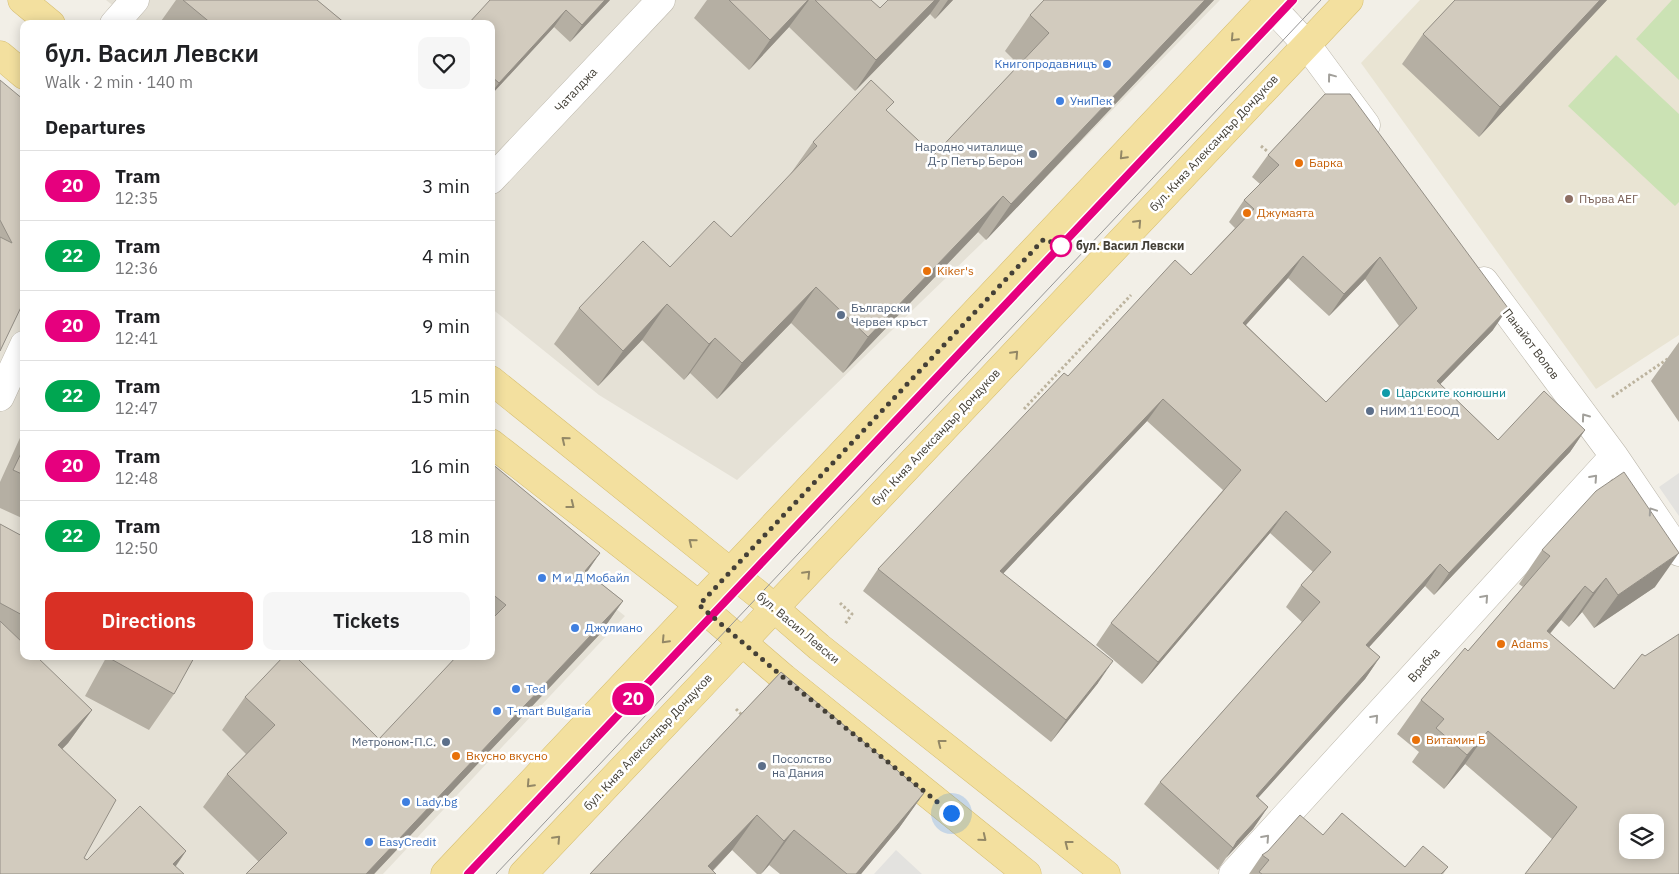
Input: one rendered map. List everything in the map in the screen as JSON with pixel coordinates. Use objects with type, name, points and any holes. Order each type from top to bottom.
[{"type":"main road","points":[[22,0],[46,20]]},
{"type":"main road","name":"бул. Княз Александър Дондуков","points":[[523,874],[1349,0]]},
{"type":"main road","points":[[445,874],[1268,1]]},
{"type":"main road","points":[[0,55],[20,71]]},
{"type":"main road","name":"бул. Васил Левски","points":[[495,383],[773,609],[1106,874]]},
{"type":"main road","points":[[495,446],[699,605],[1027,874]]},
{"type":"street","points":[[118,20],[135,0]]},
{"type":"street","name":"Чаталджа","points":[[495,176],[660,0]]},
{"type":"street","points":[[1268,1],[1307,45],[1380,143]]},
{"type":"street","name":"Панайот Волов","points":[[1468,260],[1614,456],[1679,552]]},
{"type":"street","points":[[0,397],[20,354]]},
{"type":"street","name":"Врабча","points":[[1233,874],[1614,456]]},
{"type":"path","points":[[1261,146],[1267,151]]},
{"type":"path","points":[[1024,409],[1131,295]]},
{"type":"path","points":[[1585,417],[1672,356]]},
{"type":"path","points":[[840,603],[852,614],[845,624]]},
{"type":"path","points":[[736,708],[741,714]]},
{"type":"shaded area","points":[[106,0],[1220,0],[981,244],[737,480],[599,395],[495,311],[495,20],[131,20]]},
{"type":"shaded area","name":"Първа АЕГ","points":[[1420,0],[1679,0],[1679,335],[1596,389],[1361,63]]},
{"type":"shaded area","points":[[0,118],[20,134],[20,660],[495,660],[495,513],[625,616],[383,874],[0,874]]},
{"type":"shaded area","points":[[1679,473],[1679,516],[1659,487]]},
{"type":"shaded area","points":[[896,850],[922,874],[874,874]]},
{"type":"green space","points":[[1672,0],[1679,0],[1679,80],[1636,39]]},
{"type":"green space","points":[[1616,55],[1679,114],[1679,202],[1675,206],[1568,106]]},
{"type":"building","points":[[183,0],[317,0],[341,20],[207,20]]},
{"type":"building","points":[[490,0],[605,0],[582,25],[566,10],[499,83],[495,80],[495,20],[472,20]]},
{"type":"building","points":[[729,0],[808,0],[770,40]]},
{"type":"building","points":[[815,0],[871,0],[880,8],[888,0],[935,0],[876,60]]},
{"type":"building","points":[[1044,0],[1205,0],[1011,204],[1003,196],[868,337],[816,287],[742,363],[715,338],[709,344],[667,304],[623,351],[579,308],[643,241],[670,267],[714,221],[731,237],[817,146],[813,142],[871,80],[894,102],[886,110],[934,155],[1049,33],[1030,15]]},
{"type":"building","points":[[1455,0],[1600,0],[1500,107],[1423,34]]},
{"type":"building","points":[[0,80],[20,97],[20,309],[0,351],[0,237],[12,243],[0,220]]},
{"type":"building","points":[[1325,94],[1350,94],[1508,308],[1437,381],[1498,440],[1544,391],[1585,430],[1449,573],[1440,564],[1366,645],[1380,657],[1256,796],[1268,807],[1237,841],[1233,848],[1160,782],[1320,602],[1301,585],[1331,552],[1286,511],[1158,662],[1111,623],[1241,470],[1163,399],[1000,571],[1113,661],[1066,720],[878,569],[1064,373],[1068,376],[1175,260],[1191,275],[1254,209],[1244,200],[1279,165],[1268,155]],"holes":[[[1303,256],[1344,294],[1380,257],[1417,308],[1326,402],[1243,323]]]},
{"type":"building","points":[[20,455],[20,473],[13,470]]},
{"type":"building","points":[[495,466],[600,553],[585,571],[623,601],[366,874],[246,874],[287,833],[227,774],[275,725],[245,697],[280,660],[299,660],[379,739],[453,660],[495,660],[495,616],[506,605],[495,596]]},
{"type":"building","points":[[1624,472],[1679,553],[1618,595],[1606,578],[1593,593],[1585,586],[1547,631],[1614,689],[1642,654],[1645,656],[1679,634],[1679,874],[1525,874],[1577,807],[1488,731],[1467,755],[1436,728],[1444,719],[1421,700],[1465,648],[1468,651],[1550,556],[1542,550],[1596,491]]},
{"type":"building","points":[[0,524],[20,535],[20,614],[0,603]]},
{"type":"building","points":[[0,621],[20,640],[20,660],[40,660],[92,710],[58,745],[116,800],[84,858],[87,860],[140,806],[186,851],[173,864],[184,874],[0,874]]},
{"type":"building","points":[[113,660],[193,660],[174,694]]},
{"type":"building","points":[[781,672],[924,793],[856,874],[847,874],[794,830],[784,841],[757,815],[708,866],[716,874],[590,874]]},
{"type":"building","points":[[1342,813],[1405,867],[1423,846],[1448,867],[1441,874],[1262,874],[1259,872],[1269,860],[1262,855],[1268,851],[1300,815],[1323,835]]},
{"type":"tram line","points":[[468,874],[1293,0]]},
{"type":"tram line","name":"20","points":[[468,874],[1293,0]]},
{"type":"tram line","points":[[496,874],[1321,0]]},
{"type":"place","name":"Книгопродавницъ","points":[[1107,64]]},
{"type":"place","name":"УниПек","points":[[1060,101]]},
{"type":"place","name":"Народно читалище Д-р Петър Берон","points":[[1033,154]]},
{"type":"place","name":"Барка","points":[[1299,163]]},
{"type":"place","name":"Първа АЕГ","points":[[1569,199]]},
{"type":"place","name":"Джумаята","points":[[1247,213]]},
{"type":"place","name":"бул. Васил Левски","points":[[1061,246]]},
{"type":"place","name":"Kiker's","points":[[927,271]]},
{"type":"place","name":"Български Червен кръст","points":[[841,315]]},
{"type":"place","name":"Царските конюшни","points":[[1386,393]]},
{"type":"place","name":"НИМ 11 ЕООД","points":[[1370,411]]},
{"type":"place","name":"М и Д Мобайл","points":[[542,578]]},
{"type":"place","name":"Джулиано","points":[[575,628]]},
{"type":"place","name":"Adams","points":[[1501,644]]},
{"type":"place","name":"Ted","points":[[516,689]]},
{"type":"place","name":"T-mart Bulgaria","points":[[497,711]]},
{"type":"place","name":"Витамин Б","points":[[1416,740]]},
{"type":"place","name":"Метроном-П.С.","points":[[446,742]]},
{"type":"place","name":"Вкусно вкусно","points":[[456,756]]},
{"type":"place","name":"Посолство на Дания","points":[[762,766]]},
{"type":"place","name":"Lady.bg","points":[[406,802]]},
{"type":"place","name":"EasyCredit","points":[[369,842]]},
{"type":"route","points":[[951,813],[784,678],[699,605],[1044,239],[1061,246]]}]
